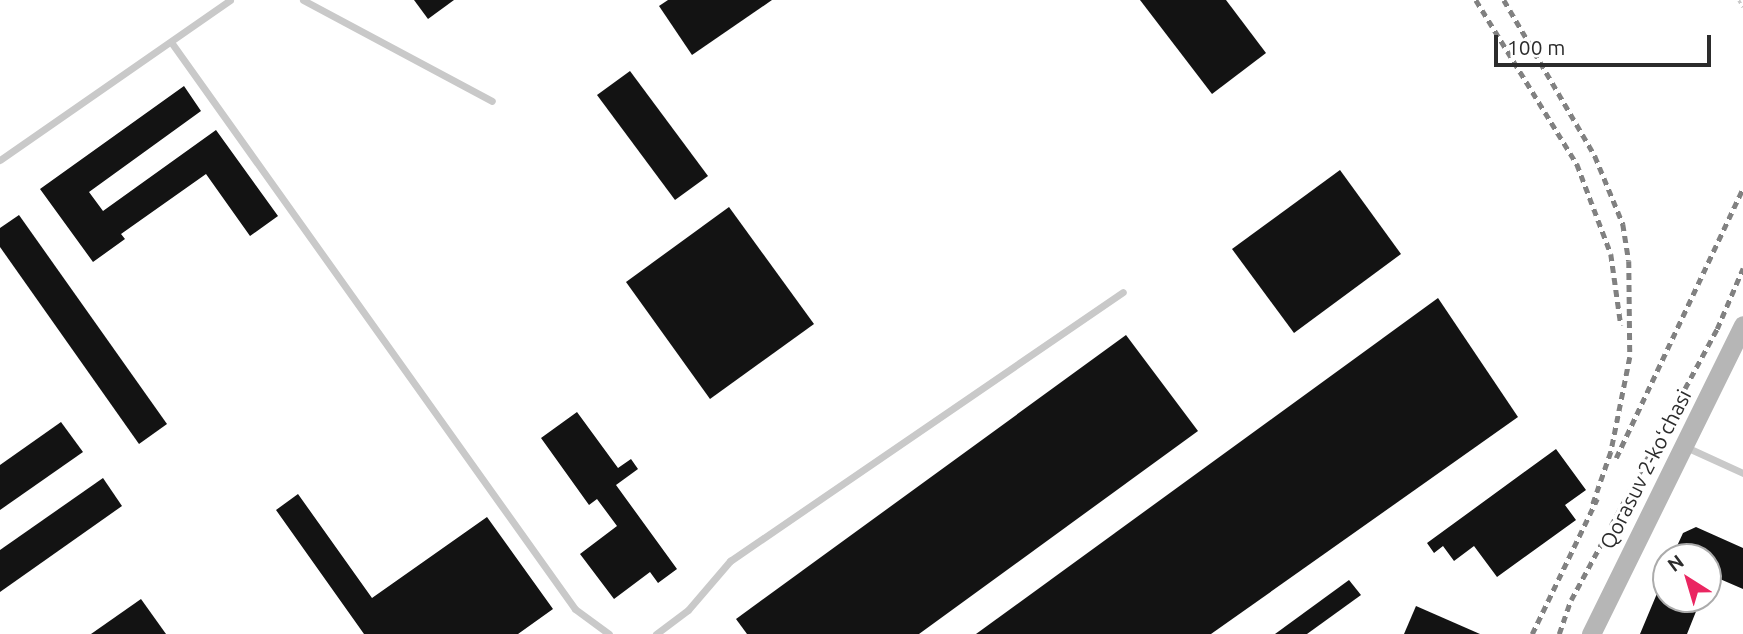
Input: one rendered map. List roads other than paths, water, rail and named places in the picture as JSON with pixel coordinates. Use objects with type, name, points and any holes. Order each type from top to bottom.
[{"type":"street","name":"Qorasuv 2-koʻchasi","points":[[1591,634],[1743,326]]},
{"type":"lane","points":[[0,160],[230,0]]},
{"type":"lane","points":[[303,0],[492,101]]},
{"type":"lane","points":[[171,42],[576,609],[609,634]]},
{"type":"lane","points":[[656,634],[688,610],[730,561],[1123,292]]},
{"type":"lane","points":[[1682,445],[1743,473]]},
{"type":"railway","points":[[1476,0],[1577,164],[1611,254],[1621,325]]},
{"type":"railway","points":[[1504,0],[1595,156],[1623,224],[1629,261],[1630,357],[1611,452],[1592,507]]},
{"type":"railway","points":[[1616,458],[1743,188]]},
{"type":"railway","points":[[1559,634],[1571,600],[1717,329],[1743,268]]},
{"type":"railway","points":[[1532,634],[1597,499]]}]
